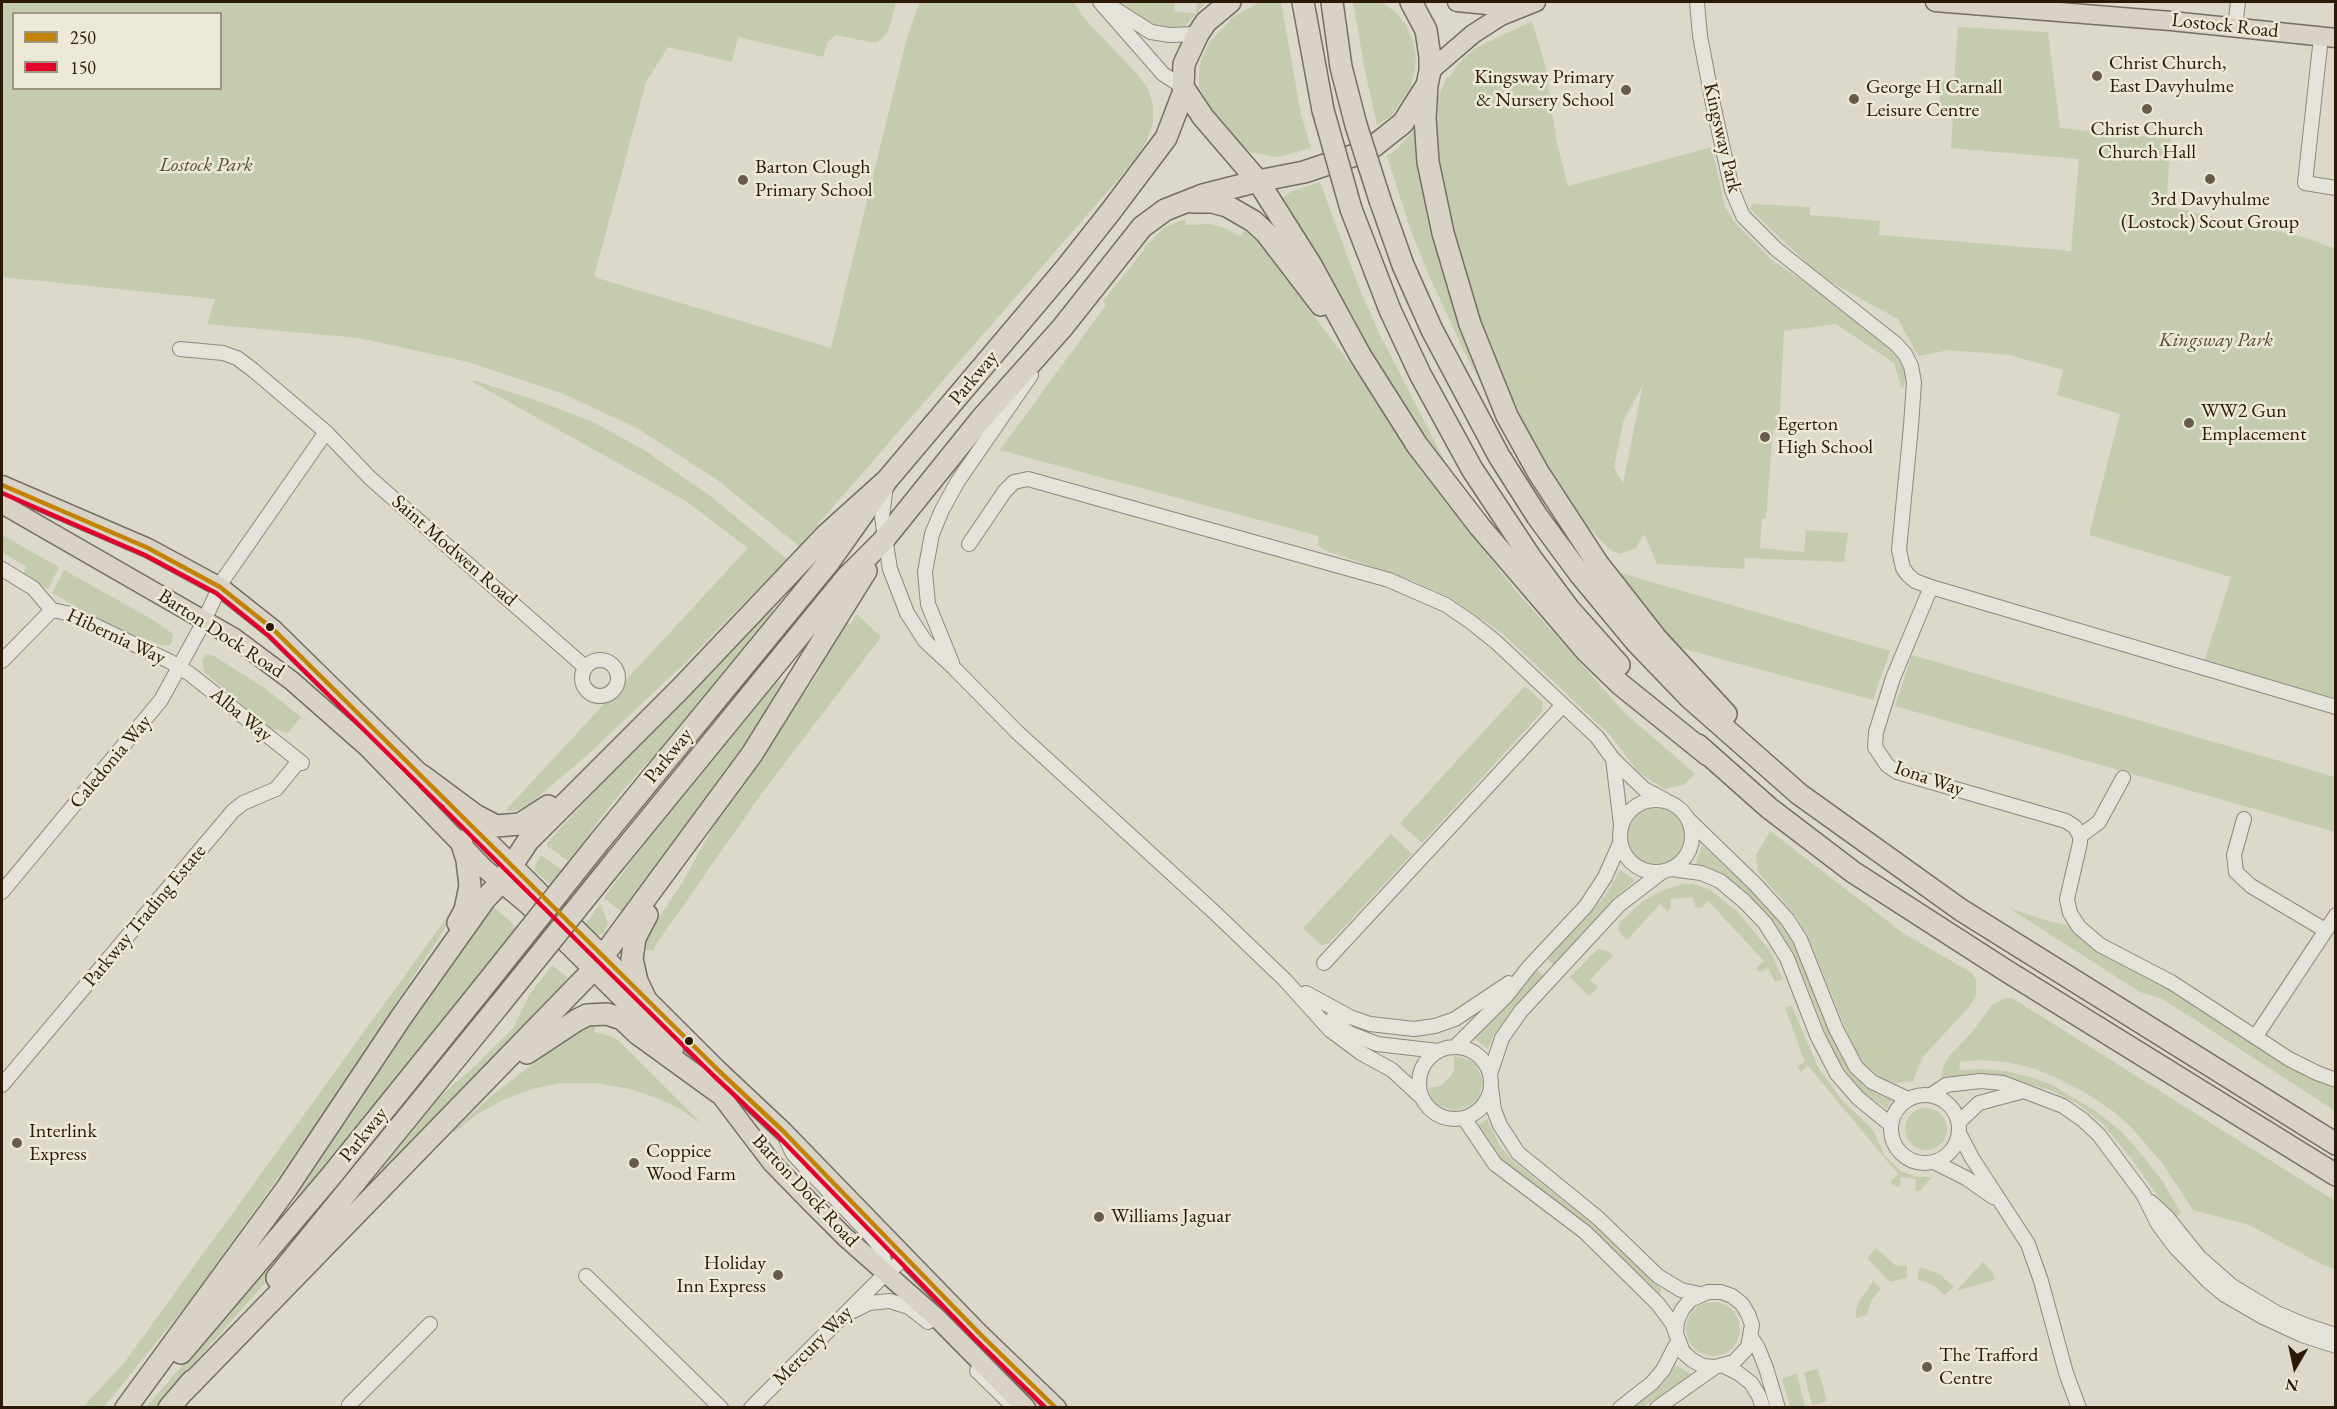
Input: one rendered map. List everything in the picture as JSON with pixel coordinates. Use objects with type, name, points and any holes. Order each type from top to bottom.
[{"type":"highway","name":"Parkway","points":[[133,1407],[211,1320],[339,1167],[599,842],[804,592],[821,556],[826,535],[887,480],[1066,268],[1159,149],[1172,126],[1184,89],[1184,64],[1187,53],[1219,2]]},
{"type":"highway","points":[[1202,28],[1230,2]]},
{"type":"highway","points":[[1303,2],[1323,110],[1352,209],[1390,310],[1420,374],[1472,469],[1501,514],[1583,624],[1657,707],[1708,755]]},
{"type":"highway","points":[[1411,2],[1426,30],[1430,57],[1425,118],[1428,162],[1443,233],[1470,324],[1507,416],[1538,472],[1598,564],[1656,638],[1692,679],[1763,751],[1799,794]]},
{"type":"highway","points":[[1334,12],[1341,67],[1356,125],[1403,265],[1432,330],[1498,456],[1579,573],[1637,643],[1689,697],[1799,794],[1961,910],[2336,1144]]},
{"type":"highway","name":"Parkway","points":[[176,1400],[350,1190],[616,860],[832,610],[883,540],[981,419],[1062,328],[1142,227],[1165,210],[1203,195],[1304,172],[1355,155],[1374,146],[1403,123],[1428,78]]},
{"type":"highway","points":[[1184,89],[1203,117],[1258,181],[1273,203],[1311,265],[1360,356],[1417,445],[1480,527],[1555,618],[1620,684],[1769,808],[1853,872],[2005,970],[2336,1175]]},
{"type":"highway","points":[[1182,204],[1212,202],[1241,212],[1253,221],[1266,233],[1360,356]]},
{"type":"highway","points":[[126,1407],[287,1188],[402,1016],[536,831],[789,575],[821,556]]},
{"type":"highway","points":[[176,1400],[488,1080],[597,964],[752,754],[832,610]]},
{"type":"highway","points":[[421,775],[482,820],[505,826],[520,824],[537,814],[608,760]]},
{"type":"highway","points":[[645,998],[633,965],[634,938],[719,800]]},
{"type":"highway","points":[[402,1016],[467,904],[470,874],[461,842]]},
{"type":"highway","points":[[488,1080],[577,1020],[587,1015],[607,1014],[622,1019],[638,1034],[718,1092]]},
{"type":"main road","points":[[1457,2],[1497,6],[1533,3]]},
{"type":"main road","name":"Lostock Road","points":[[1935,2],[2235,27],[2328,38]]},
{"type":"main road","points":[[1428,78],[1473,34],[1501,16],[1533,3]]},
{"type":"main road","name":"Barton Dock Road","points":[[2,485],[138,543],[220,587],[273,628],[511,864],[597,964],[718,1092],[772,1163],[871,1260],[880,1279],[939,1319],[1026,1407]]},
{"type":"main road","name":"Barton Dock Road","points":[[2,504],[260,655],[323,706],[375,754],[500,883],[597,964],[645,998],[783,1131],[980,1333],[1057,1407]]},
{"type":"street","points":[[1102,2],[1151,32],[1170,34],[1202,28]]},
{"type":"street","points":[[1102,2],[1158,69],[1184,89]]},
{"type":"street","name":"Kingsway Park","points":[[1697,2],[1700,36],[1713,104],[1732,190],[1743,216],[1776,249],[1896,344],[1905,354],[1911,366],[1914,382],[1899,550],[1908,575],[1931,587],[2336,707]]},
{"type":"street","points":[[2235,27],[2238,2]]},
{"type":"street","points":[[2328,38],[2305,183],[2336,188]]},
{"type":"street","points":[[954,668],[928,604],[925,572],[932,534],[958,481],[1062,328]]},
{"type":"street","name":"Saint Modwen Road","points":[[180,349],[224,353],[237,358],[326,432],[370,478],[585,667]]},
{"type":"street","points":[[204,621],[220,587],[326,432]]},
{"type":"street","points":[[969,544],[1005,491],[1014,482],[1028,479],[1353,569],[1418,591],[1446,605],[1496,642],[1597,736],[1613,759],[1644,789],[1683,811],[1689,820],[1756,885],[1787,919],[1800,939],[1836,1029],[1856,1066],[1872,1082],[1908,1099]]},
{"type":"street","points":[[887,480],[883,507],[883,540],[894,582],[907,613],[925,641],[1017,732],[1285,980],[1330,1030],[1361,1053],[1405,1080],[1426,1106],[1444,1118],[1464,1118],[1472,1115],[1485,1103],[1497,1047],[1507,1029],[1619,905],[1681,862],[1688,854],[1692,843],[1689,820]]},
{"type":"street","name":"Hibernia Way","points":[[2,569],[33,588],[52,610],[71,614],[179,667]]},
{"type":"street","name":"Iona Way","points":[[1931,587],[1893,678],[1876,732],[1875,747],[1880,757],[1897,771],[2066,821],[2075,827],[2080,836]]},
{"type":"street","name":"Hibernia Way","points":[[2,661],[52,610]]},
{"type":"street","name":"Caledonia Way","points":[[2,892],[156,707],[204,621]]},
{"type":"street","name":"Alba Way","points":[[179,667],[200,681],[300,762]]},
{"type":"street","points":[[1324,963],[1563,705]]},
{"type":"street","points":[[1455,1047],[1507,995],[1529,967],[1591,899],[1605,877],[1620,843],[1621,825],[1613,759]]},
{"type":"street","name":"Parkway Trading Estate","points":[[2,1085],[232,811],[243,803],[276,789],[300,762]]},
{"type":"street","points":[[2123,778],[2099,822],[2080,836],[2067,899],[2070,913],[2079,927],[2100,945],[2171,981],[2289,1059],[2336,1080]]},
{"type":"street","points":[[1621,825],[1626,815],[1643,801],[1665,800]]},
{"type":"street","points":[[2244,819],[2234,855],[2236,872],[2250,886],[2325,930]]},
{"type":"street","points":[[1620,843],[1624,854],[1640,869],[1651,872],[1695,871],[1720,881],[1766,923],[1787,958],[1817,1035],[1837,1074],[1858,1098],[1891,1125]]},
{"type":"street","points":[[2256,1036],[2336,915]]},
{"type":"street","points":[[1285,980],[1350,1017],[1370,1024],[1414,1029],[1435,1026],[1455,1018],[1500,990],[1529,967]]},
{"type":"street","points":[[1306,993],[1335,1024],[1364,1039],[1391,1046],[1438,1051]]},
{"type":"street","points":[[1421,1097],[1418,1079],[1420,1071],[1430,1056],[1438,1051],[1455,1047],[1477,1054],[1485,1063],[1494,1110],[1500,1125],[1518,1153],[1598,1218],[1658,1276],[1681,1290],[1700,1294],[1720,1292],[1732,1296],[1742,1304],[1752,1325],[1751,1337],[1742,1356],[1719,1367],[1656,1407]]},
{"type":"street","points":[[1931,1095],[1946,1086],[1980,1081],[2003,1083],[2020,1092],[2042,1097],[2063,1106],[2099,1135],[2120,1160],[2143,1194],[2158,1224],[2176,1248],[2225,1295],[2282,1327],[2336,1346]]},
{"type":"street","points":[[1999,1202],[1972,1158],[1959,1127],[1949,1104],[1941,1098],[1931,1095],[1908,1099],[1899,1106],[1891,1125],[1896,1147],[1903,1155],[1923,1163],[1934,1162],[1951,1151],[1959,1127],[1979,1103],[2020,1092]]},
{"type":"street","points":[[1464,1118],[1495,1164],[1570,1221],[1620,1265],[1658,1304],[1683,1352],[1703,1366],[1719,1367],[1738,1373],[1751,1383],[1763,1407]]},
{"type":"street","points":[[783,1131],[793,1154],[872,1236],[882,1250],[880,1279]]},
{"type":"street","points":[[1934,1162],[1966,1178],[1999,1202],[2011,1214],[2036,1264],[2066,1373],[2079,1407]]},
{"type":"street","points":[[2143,1194],[2167,1217],[2199,1257],[2232,1286],[2277,1313],[2336,1335]]},
{"type":"street","name":"Mercury Way","points":[[751,1407],[880,1279],[906,1257]]},
{"type":"street","points":[[586,1276],[721,1407]]},
{"type":"street","points":[[1620,1407],[1652,1383],[1663,1370],[1677,1337],[1677,1321],[1682,1310],[1690,1300],[1700,1294]]},
{"type":"street","points":[[844,1316],[877,1302],[890,1301],[909,1307],[934,1326],[1014,1407]]},
{"type":"street","points":[[351,1407],[349,1405],[430,1324]]},
{"type":"street","points":[[1751,1337],[1762,1358],[1778,1407]]},
{"type":"green space","name":"Lostock Park","points":[[2,2],[896,2],[888,32],[883,38],[877,42],[870,42],[835,35],[827,43],[823,57],[738,37],[732,62],[668,47],[646,82],[594,277],[831,348],[907,37],[920,2],[1074,2],[1083,17],[1138,75],[1148,89],[1153,105],[1153,123],[1146,142],[1134,161],[799,546],[716,479],[637,428],[561,393],[468,362],[359,338],[207,324],[215,299],[2,277]]},
{"type":"green space","points":[[1119,2],[1175,2],[1174,12],[1196,13],[1197,2],[1206,2],[1181,32],[1151,26],[1137,18]]},
{"type":"green space","points":[[1260,2],[1281,2],[1301,114],[1311,148],[1278,157],[1253,153],[1242,146],[1212,110],[1199,87],[1199,66],[1209,43],[1233,17]]},
{"type":"green space","points":[[1353,2],[1382,2],[1406,25],[1413,41],[1416,57],[1409,91],[1392,115],[1377,125],[1364,66]]},
{"type":"green space","points":[[1532,21],[1545,65],[1557,143],[1568,186],[1712,147],[1725,207],[1733,220],[1773,261],[1892,344],[1903,360],[1906,381],[1902,389],[1894,363],[1836,324],[1784,331],[1779,430],[1773,430],[1766,518],[1762,519],[1760,548],[1804,552],[1806,530],[1848,533],[1844,562],[1745,558],[1744,569],[1657,564],[1644,534],[1636,548],[1619,554],[1609,549],[1587,526],[1545,468],[1511,404],[1475,311],[1452,237],[1435,156],[1434,121],[1437,100],[1447,77],[1476,48]],"holes":[[[1643,384],[1623,484],[1614,468],[1623,422]]]},
{"type":"green space","name":"Kingsway Park","points":[[1958,27],[2048,32],[2060,128],[2171,139],[2167,195],[2175,208],[2307,238],[2335,249],[2335,698],[2204,662],[2231,577],[2089,535],[2120,414],[2057,395],[2063,370],[2010,355],[1949,350],[1918,356],[1898,319],[1836,285],[1813,269],[1750,209],[1753,204],[1810,207],[1810,215],[1880,221],[1879,235],[2071,251],[2079,159],[1951,148],[1953,116],[1938,115],[1941,81],[1954,82]]},
{"type":"green space","points":[[1415,129],[1419,167],[1448,288],[1498,416],[1463,349],[1427,271],[1411,231],[1387,156],[1398,148]]},
{"type":"green space","points":[[1320,182],[1358,285],[1379,333],[1455,481],[1389,386],[1281,199],[1292,191]]},
{"type":"green space","points":[[1185,219],[1186,225],[1210,224],[1241,236],[1244,230],[1258,242],[1384,409],[1443,498],[1516,591],[1625,713],[1695,774],[1683,785],[1664,789],[1639,773],[1610,735],[1502,633],[1451,598],[1413,581],[1322,549],[1318,544],[1319,536],[1000,450],[1106,305],[1103,301],[1144,250],[1144,247],[1165,227]]},
{"type":"green space","points":[[473,380],[593,422],[644,450],[709,495],[787,559],[683,665],[585,757],[532,802],[518,810],[511,811],[505,811],[748,548],[686,501]]},
{"type":"green space","points":[[2,535],[59,567],[48,589],[22,575],[26,567],[2,552]]},
{"type":"green space","points":[[64,570],[155,621],[173,634],[172,643],[168,646],[161,645],[112,627],[52,593]]},
{"type":"green space","points":[[1614,571],[1890,651],[1873,700],[1677,647]]},
{"type":"green space","points":[[770,607],[776,612],[657,755],[646,764],[613,802],[568,861],[547,846],[547,843],[598,788]]},
{"type":"green space","points":[[857,614],[881,637],[762,793],[655,946],[654,951],[646,950],[646,937],[682,883],[732,794],[800,696],[805,693],[846,622],[850,625]]},
{"type":"green space","points":[[206,654],[216,657],[266,689],[301,717],[288,733],[270,728],[204,672],[202,660]]},
{"type":"green space","points":[[1912,655],[2335,777],[2335,832],[1895,706]]},
{"type":"green space","points":[[775,679],[785,685],[628,913],[622,912],[604,898],[684,791]]},
{"type":"green space","points":[[1525,686],[1543,702],[1542,712],[1422,843],[1400,823]]},
{"type":"green space","points":[[665,775],[671,781],[570,907],[564,902]]},
{"type":"green space","points":[[1656,808],[1671,813],[1679,821],[1684,836],[1679,851],[1671,859],[1656,864],[1641,859],[1633,851],[1628,836],[1633,821],[1641,813]]},
{"type":"green space","points":[[1770,831],[1903,933],[1972,973],[1976,979],[1976,995],[1969,1007],[1922,1058],[1913,1081],[1896,1083],[1884,1080],[1866,1066],[1853,1047],[1807,934],[1793,912],[1758,872],[1756,855]]},
{"type":"green space","points":[[1391,834],[1412,854],[1328,944],[1321,945],[1303,928]]},
{"type":"green space","points":[[1702,845],[1759,898],[1788,933],[1804,964],[1840,1054],[1864,1086],[1891,1100],[1887,1109],[1860,1090],[1835,1057],[1799,965],[1776,925],[1727,877],[1696,863]]},
{"type":"green space","points":[[541,855],[562,870],[550,884],[535,871],[535,865]]},
{"type":"green space","points":[[1620,870],[1635,880],[1610,903],[1554,965],[1547,959],[1605,896]]},
{"type":"green space","points":[[1683,884],[1693,884],[1709,889],[1737,911],[1770,951],[1783,979],[1775,982],[1768,968],[1759,972],[1756,968],[1764,961],[1708,901],[1701,908],[1695,907],[1693,897],[1670,899],[1671,909],[1667,911],[1660,904],[1627,940],[1621,934],[1618,927],[1621,921],[1643,901],[1663,890]]},
{"type":"green space","points":[[600,904],[608,923],[604,933],[590,937],[582,929]]},
{"type":"green space","points":[[491,907],[494,907],[516,927],[488,966],[301,1200],[297,1200],[296,1198],[375,1075]]},
{"type":"green space","points":[[2009,908],[2041,919],[2076,927],[2335,1082],[2335,1111],[2197,1021],[2160,998],[2140,992]]},
{"type":"green space","points":[[455,909],[444,930],[323,1114],[196,1293],[104,1407],[82,1408],[124,1363]]},
{"type":"green space","points":[[533,941],[539,946],[267,1281],[155,1407],[145,1408],[251,1288]]},
{"type":"green space","points":[[1598,949],[1607,951],[1613,956],[1590,980],[1598,987],[1589,996],[1570,977]]},
{"type":"green space","points":[[552,965],[573,982],[344,1216],[437,1099],[475,1066],[513,1028],[530,994]]},
{"type":"green space","points":[[1537,970],[1544,976],[1509,1014],[1488,1049],[1474,1038]]},
{"type":"green space","points":[[2006,998],[2012,998],[2335,1201],[2335,1269],[2325,1266],[2249,1225],[2193,1210],[2162,1163],[2132,1128],[2113,1111],[2086,1093],[2055,1077],[2007,1062],[1980,1060],[1959,1062],[1960,1070],[2006,1071],[2030,1077],[2052,1085],[2094,1110],[2122,1132],[2143,1156],[2163,1182],[2181,1213],[2174,1218],[2103,1124],[2078,1104],[2050,1090],[2005,1078],[1981,1076],[1941,1078],[1942,1069],[1950,1055],[1972,1032],[1993,1004]]},
{"type":"green space","points":[[1792,1006],[1818,1067],[1841,1099],[1873,1130],[1885,1156],[1902,1172],[1919,1177],[1932,1177],[1920,1191],[1915,1190],[1916,1179],[1901,1177],[1899,1187],[1892,1184],[1891,1181],[1898,1174],[1808,1066],[1801,1072],[1797,1066],[1805,1062],[1785,1008]]},
{"type":"green space","points":[[594,1024],[595,1032],[611,1036],[619,1041],[702,1124],[680,1109],[630,1089],[595,1083],[562,1083],[531,1089],[503,1100],[477,1114],[454,1133],[453,1131],[490,1097],[562,1041],[586,1026]]},
{"type":"green space","points":[[1454,1056],[1470,1060],[1476,1065],[1483,1082],[1478,1099],[1472,1105],[1455,1111],[1438,1105],[1432,1099],[1428,1088],[1440,1086],[1451,1076],[1454,1069]]},
{"type":"green space","points":[[1926,1108],[1934,1109],[1941,1114],[1946,1121],[1946,1137],[1941,1144],[1934,1149],[1926,1150],[1918,1149],[1911,1144],[1906,1137],[1905,1129],[1906,1121],[1911,1114],[1918,1109]]},
{"type":"green space","points":[[1487,1119],[1500,1146],[1512,1160],[1590,1222],[1633,1261],[1662,1290],[1658,1296],[1587,1227],[1500,1159],[1478,1125]]},
{"type":"green space","points":[[1876,1248],[1896,1266],[1907,1265],[1907,1278],[1890,1282],[1867,1258]]},
{"type":"green space","points":[[1983,1262],[1993,1273],[1995,1280],[1956,1291]]},
{"type":"green space","points":[[1920,1267],[1939,1274],[1954,1287],[1945,1295],[1933,1285],[1917,1279]]},
{"type":"green space","points":[[1873,1281],[1881,1289],[1871,1301],[1867,1315],[1856,1318],[1860,1300]]},
{"type":"green space","points":[[1708,1302],[1718,1302],[1728,1306],[1736,1314],[1740,1329],[1736,1344],[1728,1352],[1718,1356],[1708,1356],[1698,1352],[1690,1344],[1686,1334],[1686,1324],[1690,1314],[1698,1306]]},
{"type":"green space","points":[[1676,1365],[1692,1375],[1643,1407],[1633,1407],[1662,1385]]},
{"type":"green space","points":[[1818,1369],[1827,1401],[1812,1405],[1804,1372]]},
{"type":"green space","points":[[1797,1374],[1805,1406],[1790,1407],[1782,1378]]},
{"type":"transit line","name":"250","points":[[2,485],[148,548],[220,587],[273,629],[718,1070],[783,1131],[979,1333],[1056,1408]]},
{"type":"transit line","name":"150","points":[[2,493],[145,555],[216,593],[268,635],[713,1075],[778,1136],[974,1338],[1046,1408]]},
{"type":"place","name":"Christ Church, East Davyhulme","points":[[2097,76]]},
{"type":"place","name":"Kingsway Primary & Nursery School","points":[[1626,90]]},
{"type":"place","name":"George H Carnall Leisure Centre","points":[[1854,99]]},
{"type":"place","name":"Christ Church Church Hall","points":[[2147,109]]},
{"type":"place","name":"3rd Davyhulme (Lostock) Scout Group","points":[[2210,179]]},
{"type":"place","name":"Barton Clough Primary School","points":[[743,180]]},
{"type":"place","name":"WW2 Gun Emplacement","points":[[2189,423]]},
{"type":"place","name":"Egerton High School","points":[[1765,437]]},
{"type":"place","name":"Interlink Express","points":[[17,1143]]},
{"type":"place","name":"Coppice Wood Farm","points":[[634,1163]]},
{"type":"place","name":"Williams Jaguar","points":[[1099,1217]]},
{"type":"place","name":"Holiday Inn Express","points":[[778,1275]]},
{"type":"place","name":"The Trafford Centre","points":[[1927,1367]]}]
